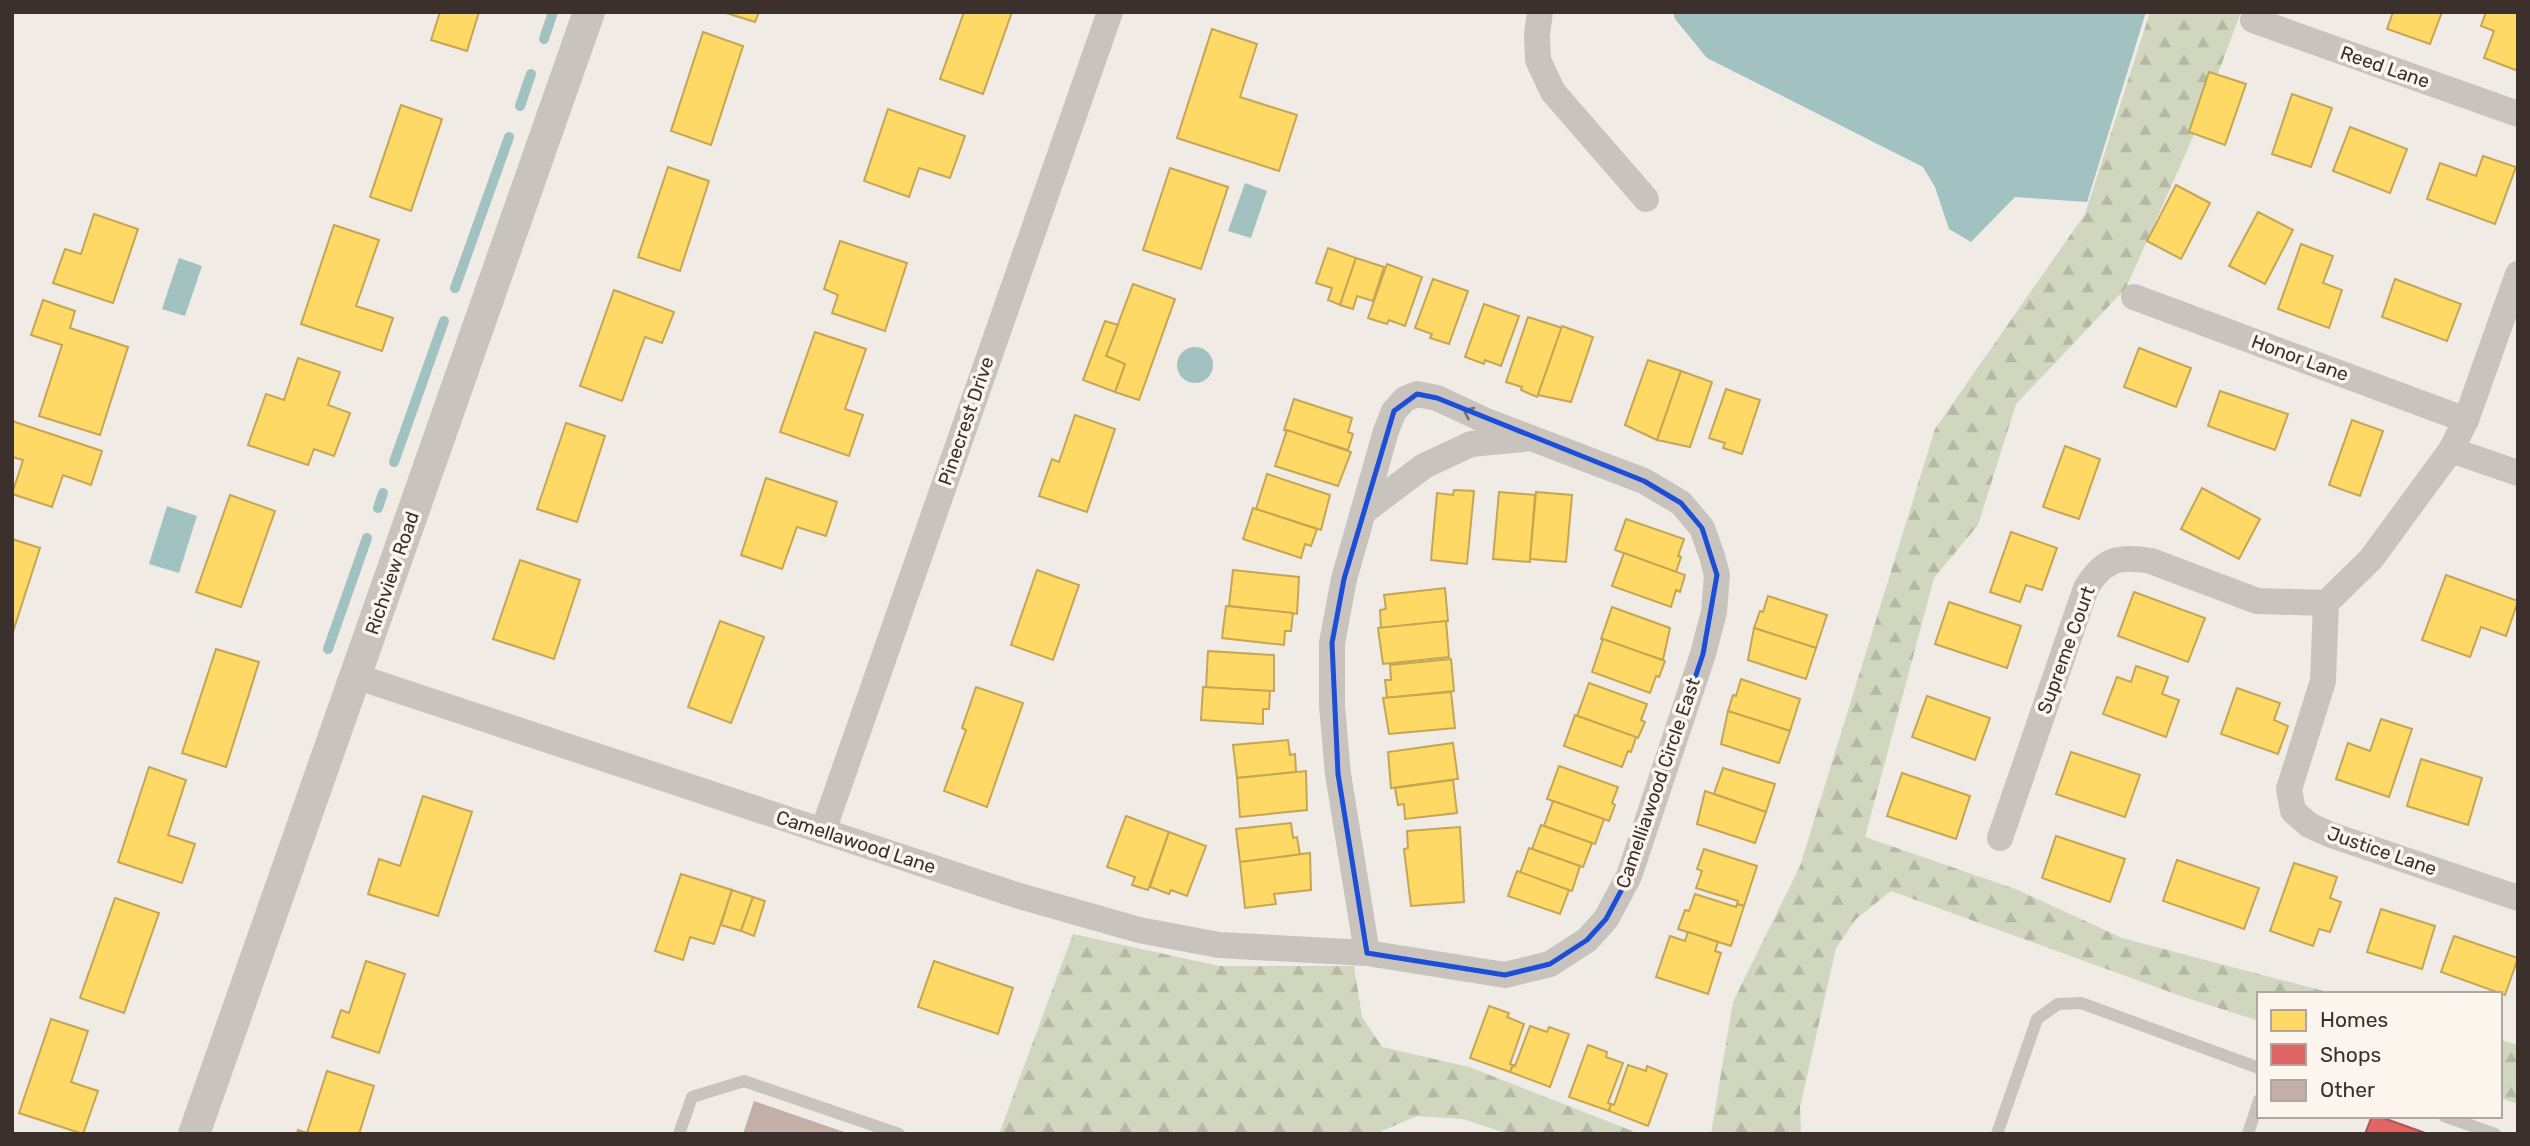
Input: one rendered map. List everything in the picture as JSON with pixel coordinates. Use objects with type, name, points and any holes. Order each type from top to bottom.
[{"type":"street","name":"Richview Road","points":[[194,1134],[589,12]]},
{"type":"street","name":"Pinecrest Drive","points":[[822,831],[1110,12]]},
{"type":"street","points":[[1540,12],[1538,60],[1553,92],[1646,200]]},
{"type":"street","name":"Reed Lane","points":[[2253,20],[2518,114]]},
{"type":"street","points":[[2326,603],[2371,559],[2451,450],[2466,420],[2518,274]]},
{"type":"street","name":"Honor Lane","points":[[2134,297],[2466,420]]},
{"type":"street","name":"Camelliawood Circle East","points":[[1363,512],[1385,431],[1394,411],[1405,399],[1417,394],[1437,398],[1486,421],[1644,481],[1681,503],[1702,528],[1717,575],[1714,612],[1703,654],[1629,876],[1606,919],[1587,940],[1550,964],[1505,975],[1367,953]]},
{"type":"street","points":[[1367,953],[1338,774],[1332,706],[1332,643],[1344,579],[1363,512],[1424,466],[1471,444],[1531,438]]},
{"type":"street","points":[[2451,450],[2518,474]]},
{"type":"street","name":"Supreme Court","points":[[2000,838],[2086,588],[2097,570],[2117,559],[2136,558],[2151,561],[2257,601],[2326,603]]},
{"type":"street","name":"Justice Lane","points":[[2326,603],[2323,681],[2289,789],[2293,811],[2309,825],[2331,835],[2518,898]]},
{"type":"street","name":"Camellawood Lane","points":[[355,676],[1016,895],[1139,930],[1219,945],[1367,953]]},
{"type":"lane","points":[[1997,1134],[2036,1019],[2058,1004],[2081,1003],[2257,1067]]},
{"type":"lane","points":[[679,1134],[692,1097],[744,1081],[900,1134]]},
{"type":"lane","points":[[2248,1134],[2257,1106]]},
{"type":"lane","points":[[2450,1118],[2495,1134]]},
{"type":"highlighted area","points":[[1417,394],[1437,398],[1644,481],[1681,503],[1702,528],[1717,575],[1703,654],[1629,876],[1606,919],[1587,940],[1550,964],[1505,975],[1367,953],[1338,774],[1332,643],[1344,579],[1394,411]]},
{"type":"green space","points":[[2150,12],[2241,12],[2200,121],[2126,288],[2016,404],[1978,525],[1934,578],[1865,837],[2018,890],[2122,938],[2327,992],[2257,992],[2257,1020],[2181,996],[1891,891],[1856,919],[1836,948],[1800,1107],[1801,1134],[1711,1134],[1733,1002],[1800,866],[1935,429],[2085,214]]},
{"type":"green space","points":[[1073,934],[1219,966],[1354,966],[1362,1017],[1382,1047],[1469,1067],[1640,1134],[1508,1134],[1463,1119],[1417,1116],[1375,1134],[999,1134]]},
{"type":"green space","points":[[2502,1041],[2518,1045],[2518,1104],[2502,1099]]},
{"type":"water","points":[[1673,12],[2146,12],[2087,202],[2015,197],[1971,242],[1949,229],[1935,187],[1923,167],[1707,58],[1675,19]]},
{"type":"water","points":[[1245,183],[1267,191],[1251,238],[1228,231]]},
{"type":"water","points":[[179,258],[202,266],[185,316],[162,309]]},
{"type":"water","points":[[1195,347],[1208,352],[1213,365],[1208,378],[1195,383],[1182,378],[1177,365],[1182,352]]},
{"type":"water","points":[[167,506],[197,516],[179,573],[149,564]]},
{"type":"building: Homes","points":[[440,12],[479,12],[467,51],[431,40]]},
{"type":"building: Homes","points":[[723,12],[759,12],[755,22]]},
{"type":"building: Homes","points":[[964,12],[1012,12],[983,94],[940,79]]},
{"type":"building: Homes","points":[[2393,12],[2442,12],[2430,44],[2387,29]]},
{"type":"building: Homes","points":[[2486,12],[2518,12],[2518,71],[2484,58],[2494,31],[2481,26]]},
{"type":"building: Homes","points":[[1212,29],[1257,44],[1240,97],[1297,115],[1279,171],[1177,138]]},
{"type":"building: Homes","points":[[703,32],[743,46],[711,145],[671,131]]},
{"type":"building: Homes","points":[[2209,72],[2246,84],[2225,145],[2189,132]]},
{"type":"building: Homes","points":[[2292,94],[2332,108],[2311,167],[2272,154]]},
{"type":"building: Homes","points":[[401,105],[442,119],[411,211],[370,197]]},
{"type":"building: Homes","points":[[888,109],[965,136],[950,178],[919,168],[909,197],[864,181]]},
{"type":"building: Homes","points":[[2350,127],[2407,149],[2390,193],[2333,171]]},
{"type":"building: Homes","points":[[2483,156],[2516,167],[2495,224],[2427,199],[2440,163],[2476,176]]},
{"type":"building: Homes","points":[[668,167],[709,181],[680,271],[638,257]]},
{"type":"building: Homes","points":[[1170,168],[1228,187],[1201,269],[1143,250]]},
{"type":"building: Homes","points":[[2176,185],[2210,203],[2181,259],[2147,241]]},
{"type":"building: Homes","points":[[2258,212],[2293,230],[2265,284],[2229,266]]},
{"type":"building: Homes","points":[[94,214],[138,229],[113,303],[53,283],[65,249],[81,254]]},
{"type":"building: Homes","points":[[334,225],[379,240],[356,306],[393,318],[382,351],[301,324]]},
{"type":"building: Homes","points":[[840,241],[907,263],[885,331],[832,313],[838,295],[824,289]]},
{"type":"building: Homes","points":[[2301,244],[2333,256],[2323,283],[2342,290],[2329,328],[2278,309]]},
{"type":"building: Homes","points":[[1328,248],[1356,258],[1340,305],[1328,300],[1332,288],[1316,283]]},
{"type":"building: Homes","points":[[1356,258],[1384,267],[1373,301],[1357,296],[1353,309],[1340,305]]},
{"type":"building: Homes","points":[[1387,264],[1422,277],[1405,326],[1389,320],[1387,324],[1368,318]]},
{"type":"building: Homes","points":[[1433,279],[1468,291],[1449,344],[1430,338],[1432,334],[1415,328]]},
{"type":"building: Homes","points":[[2395,279],[2461,304],[2447,341],[2382,317]]},
{"type":"building: Homes","points":[[1133,284],[1175,299],[1139,400],[1115,392],[1125,364],[1106,356]]},
{"type":"building: Homes","points":[[614,290],[674,312],[662,343],[645,337],[622,401],[580,386]]},
{"type":"building: Homes","points":[[43,300],[75,311],[70,328],[128,347],[100,435],[39,416],[62,345],[31,335]]},
{"type":"building: Homes","points":[[1484,304],[1519,316],[1501,366],[1485,360],[1484,364],[1465,357]]},
{"type":"building: Homes","points":[[1528,317],[1562,328],[1537,397],[1521,390],[1522,387],[1506,382]]},
{"type":"building: Homes","points":[[1105,321],[1118,325],[1106,356],[1125,364],[1115,392],[1083,380]]},
{"type":"building: Homes","points":[[1562,326],[1593,337],[1571,402],[1538,395]]},
{"type":"building: Homes","points":[[815,332],[866,349],[845,409],[863,415],[849,456],[780,432]]},
{"type":"building: Homes","points":[[2139,348],[2191,368],[2176,407],[2124,387]]},
{"type":"building: Homes","points":[[298,358],[340,372],[328,405],[350,413],[334,456],[314,449],[308,465],[248,445],[266,394],[284,400]]},
{"type":"building: Homes","points":[[1648,360],[1681,371],[1657,440],[1625,425]]},
{"type":"building: Homes","points":[[1681,371],[1712,382],[1690,447],[1657,440]]},
{"type":"building: Homes","points":[[1726,389],[1760,400],[1742,454],[1723,448],[1725,443],[1709,438]]},
{"type":"building: Homes","points":[[2220,391],[2288,414],[2275,450],[2208,426]]},
{"type":"building: Homes","points":[[1294,399],[1352,418],[1348,432],[1353,434],[1348,450],[1284,430]]},
{"type":"building: Homes","points":[[1075,415],[1115,429],[1087,512],[1039,496],[1052,459],[1059,462]]},
{"type":"building: Homes","points":[[2352,420],[2383,431],[2360,496],[2329,485]]},
{"type":"building: Homes","points":[[12,421],[102,451],[91,485],[63,475],[52,507],[12,494],[23,460],[12,457]]},
{"type":"building: Homes","points":[[566,423],[605,436],[577,522],[537,509]]},
{"type":"building: Homes","points":[[1287,430],[1351,452],[1338,486],[1275,466]]},
{"type":"building: Homes","points":[[2065,446],[2100,459],[2079,519],[2043,507]]},
{"type":"building: Homes","points":[[1267,474],[1330,495],[1321,530],[1256,509]]},
{"type":"building: Homes","points":[[766,478],[837,502],[826,536],[797,527],[782,569],[741,555]]},
{"type":"building: Homes","points":[[2202,488],[2260,519],[2239,559],[2181,529]]},
{"type":"building: Homes","points":[[1454,490],[1474,491],[1467,564],[1431,560],[1437,493],[1453,495]]},
{"type":"building: Homes","points":[[1499,492],[1535,495],[1530,562],[1493,559]]},
{"type":"building: Homes","points":[[1536,492],[1572,495],[1566,562],[1530,559]]},
{"type":"building: Homes","points":[[230,495],[275,511],[241,607],[196,592]]},
{"type":"building: Homes","points":[[1253,508],[1317,529],[1311,546],[1305,544],[1301,558],[1243,539]]},
{"type":"building: Homes","points":[[1626,519],[1684,539],[1676,572],[1615,550]]},
{"type":"building: Homes","points":[[2011,532],[2057,548],[2042,590],[2026,585],[2020,602],[1990,592]]},
{"type":"building: Homes","points":[[12,539],[40,548],[13,632],[12,631]]},
{"type":"building: Homes","points":[[1624,553],[1685,575],[1680,592],[1676,590],[1671,607],[1612,586]]},
{"type":"building: Homes","points":[[520,560],[580,580],[554,659],[493,639]]},
{"type":"building: Homes","points":[[1037,570],[1079,585],[1053,660],[1011,645]]},
{"type":"building: Homes","points":[[1233,570],[1299,577],[1297,614],[1229,606]]},
{"type":"building: Homes","points":[[2446,575],[2518,601],[2506,636],[2481,627],[2470,657],[2422,640]]},
{"type":"building: Homes","points":[[1445,588],[1448,621],[1381,628],[1380,610],[1386,609],[1384,595]]},
{"type":"building: Homes","points":[[2134,592],[2205,618],[2188,662],[2118,636]]},
{"type":"building: Homes","points":[[1768,596],[1827,615],[1816,648],[1754,628]]},
{"type":"building: Homes","points":[[1949,602],[2021,626],[2007,668],[1935,644]]},
{"type":"building: Homes","points":[[1226,606],[1293,613],[1291,631],[1285,631],[1284,645],[1222,638]]},
{"type":"building: Homes","points":[[1612,607],[1670,628],[1663,660],[1601,639]]},
{"type":"building: Homes","points":[[720,621],[764,637],[731,723],[688,707]]},
{"type":"building: Homes","points":[[1446,621],[1449,657],[1383,664],[1378,628]]},
{"type":"building: Homes","points":[[1754,628],[1816,648],[1806,679],[1748,660]]},
{"type":"building: Homes","points":[[1603,639],[1665,661],[1650,693],[1592,672]]},
{"type":"building: Homes","points":[[216,649],[259,662],[226,767],[182,753]]},
{"type":"building: Homes","points":[[1208,651],[1274,655],[1274,691],[1206,688]]},
{"type":"building: Homes","points":[[1451,659],[1454,691],[1387,698],[1385,680],[1391,680],[1390,665]]},
{"type":"building: Homes","points":[[2136,666],[2168,677],[2162,694],[2179,700],[2166,737],[2103,714],[2117,677],[2131,682]]},
{"type":"building: Homes","points":[[1741,679],[1800,699],[1790,731],[1728,711]]},
{"type":"building: Homes","points":[[1589,683],[1647,704],[1641,720],[1645,722],[1638,738],[1577,716]]},
{"type":"building: Homes","points":[[976,687],[1023,703],[987,807],[944,791],[966,730],[962,728]]},
{"type":"building: Homes","points":[[1203,687],[1270,691],[1269,709],[1263,709],[1263,724],[1201,720]]},
{"type":"building: Homes","points":[[2237,688],[2280,703],[2274,720],[2288,726],[2278,754],[2221,734]]},
{"type":"building: Homes","points":[[1451,692],[1455,728],[1389,734],[1383,698]]},
{"type":"building: Homes","points":[[1927,696],[1990,718],[1975,760],[1912,737]]},
{"type":"building: Homes","points":[[1728,711],[1790,731],[1779,763],[1721,744]]},
{"type":"building: Homes","points":[[1575,715],[1636,737],[1622,767],[1564,746]]},
{"type":"building: Homes","points":[[2381,719],[2412,729],[2389,797],[2336,779],[2348,743],[2370,751]]},
{"type":"building: Homes","points":[[1288,740],[1290,755],[1295,754],[1296,772],[1237,778],[1233,745]]},
{"type":"building: Homes","points":[[1453,743],[1458,779],[1391,788],[1388,752]]},
{"type":"building: Homes","points":[[2071,752],[2140,775],[2125,817],[2056,794]]},
{"type":"building: Homes","points":[[2421,759],[2482,778],[2468,825],[2407,806]]},
{"type":"building: Homes","points":[[1559,766],[1618,787],[1609,821],[1547,799]]},
{"type":"building: Homes","points":[[149,767],[186,780],[168,835],[195,844],[182,883],[118,862]]},
{"type":"building: Homes","points":[[1723,768],[1775,784],[1766,812],[1714,794]]},
{"type":"building: Homes","points":[[1306,771],[1307,810],[1240,817],[1237,778]]},
{"type":"building: Homes","points":[[1902,773],[1970,796],[1956,839],[1887,816]]},
{"type":"building: Homes","points":[[1453,780],[1457,813],[1405,819],[1404,804],[1398,805],[1395,788]]},
{"type":"building: Homes","points":[[1705,791],[1766,812],[1755,843],[1697,824]]},
{"type":"building: Homes","points":[[423,796],[472,812],[438,916],[368,894],[379,859],[400,866]]},
{"type":"building: Homes","points":[[1553,801],[1604,819],[1595,844],[1544,826]]},
{"type":"building: Homes","points":[[1126,816],[1169,832],[1148,890],[1132,885],[1135,877],[1107,867]]},
{"type":"building: Homes","points":[[1291,823],[1293,838],[1297,837],[1300,855],[1240,862],[1236,829]]},
{"type":"building: Homes","points":[[1541,825],[1592,843],[1583,867],[1532,849]]},
{"type":"building: Homes","points":[[1460,827],[1464,902],[1411,906],[1404,849],[1408,848],[1407,831]]},
{"type":"building: Homes","points":[[1169,832],[1206,846],[1187,896],[1171,890],[1169,894],[1150,887]]},
{"type":"building: Homes","points":[[2056,836],[2125,859],[2110,902],[2042,878]]},
{"type":"building: Homes","points":[[1529,848],[1580,866],[1572,891],[1520,873]]},
{"type":"building: Homes","points":[[1704,849],[1757,866],[1744,906],[1737,904],[1738,901],[1696,888],[1702,871],[1697,869]]},
{"type":"building: Homes","points":[[1310,853],[1311,890],[1274,894],[1276,904],[1245,908],[1240,862]]},
{"type":"building: Homes","points":[[2177,860],[2259,888],[2244,929],[2163,901]]},
{"type":"building: Homes","points":[[2294,863],[2337,877],[2330,898],[2341,902],[2330,932],[2319,929],[2313,946],[2270,931]]},
{"type":"building: Homes","points":[[1517,871],[1569,890],[1560,914],[1508,896]]},
{"type":"building: Homes","points":[[681,874],[732,890],[714,944],[690,937],[683,960],[655,951]]},
{"type":"building: Homes","points":[[732,890],[753,897],[741,931],[721,925]]},
{"type":"building: Homes","points":[[1695,894],[1736,907],[1737,904],[1744,906],[1731,946],[1678,929]]},
{"type":"building: Homes","points":[[753,897],[765,901],[754,936],[741,931]]},
{"type":"building: Homes","points":[[115,898],[159,913],[124,1013],[80,998]]},
{"type":"building: Homes","points":[[2381,909],[2435,926],[2422,969],[2367,952]]},
{"type":"building: Homes","points":[[1688,932],[1718,942],[1715,951],[1721,953],[1708,994],[1656,977],[1670,936],[1685,941]]},
{"type":"building: Homes","points":[[2454,936],[2518,958],[2505,995],[2441,972]]},
{"type":"building: Homes","points":[[366,961],[405,974],[379,1053],[332,1037],[341,1010],[349,1013]]},
{"type":"building: Homes","points":[[934,961],[1013,988],[998,1034],[918,1007]]},
{"type":"building: Homes","points":[[1489,1006],[1509,1013],[1507,1017],[1524,1024],[1510,1064],[1513,1065],[1510,1072],[1470,1058]]},
{"type":"building: Homes","points":[[51,1019],[88,1031],[71,1082],[98,1091],[83,1134],[19,1113]]},
{"type":"building: Homes","points":[[1530,1026],[1547,1032],[1549,1027],[1569,1034],[1550,1087],[1510,1072],[1513,1065],[1515,1066]]},
{"type":"building: Homes","points":[[1588,1045],[1607,1052],[1606,1057],[1623,1063],[1608,1103],[1611,1104],[1609,1111],[1569,1097]]},
{"type":"building: Homes","points":[[1628,1065],[1646,1071],[1647,1066],[1667,1074],[1648,1126],[1609,1111],[1611,1104],[1614,1105]]},
{"type":"building: Homes","points":[[327,1071],[374,1086],[359,1134],[297,1134],[298,1130],[307,1133]]},
{"type":"building: Shops","points":[[2371,1118],[2384,1118],[2428,1134],[2365,1134]]},
{"type":"building: Other","points":[[754,1101],[847,1133],[847,1134],[743,1134]]},
{"type":"waterway","points":[[544,39],[553,12]]},
{"type":"waterway","points":[[520,106],[531,74]]},
{"type":"waterway","points":[[455,288],[509,137]]},
{"type":"waterway","points":[[394,462],[444,321]]},
{"type":"waterway","points":[[378,508],[383,493]]},
{"type":"waterway","points":[[328,649],[367,538]]}]
